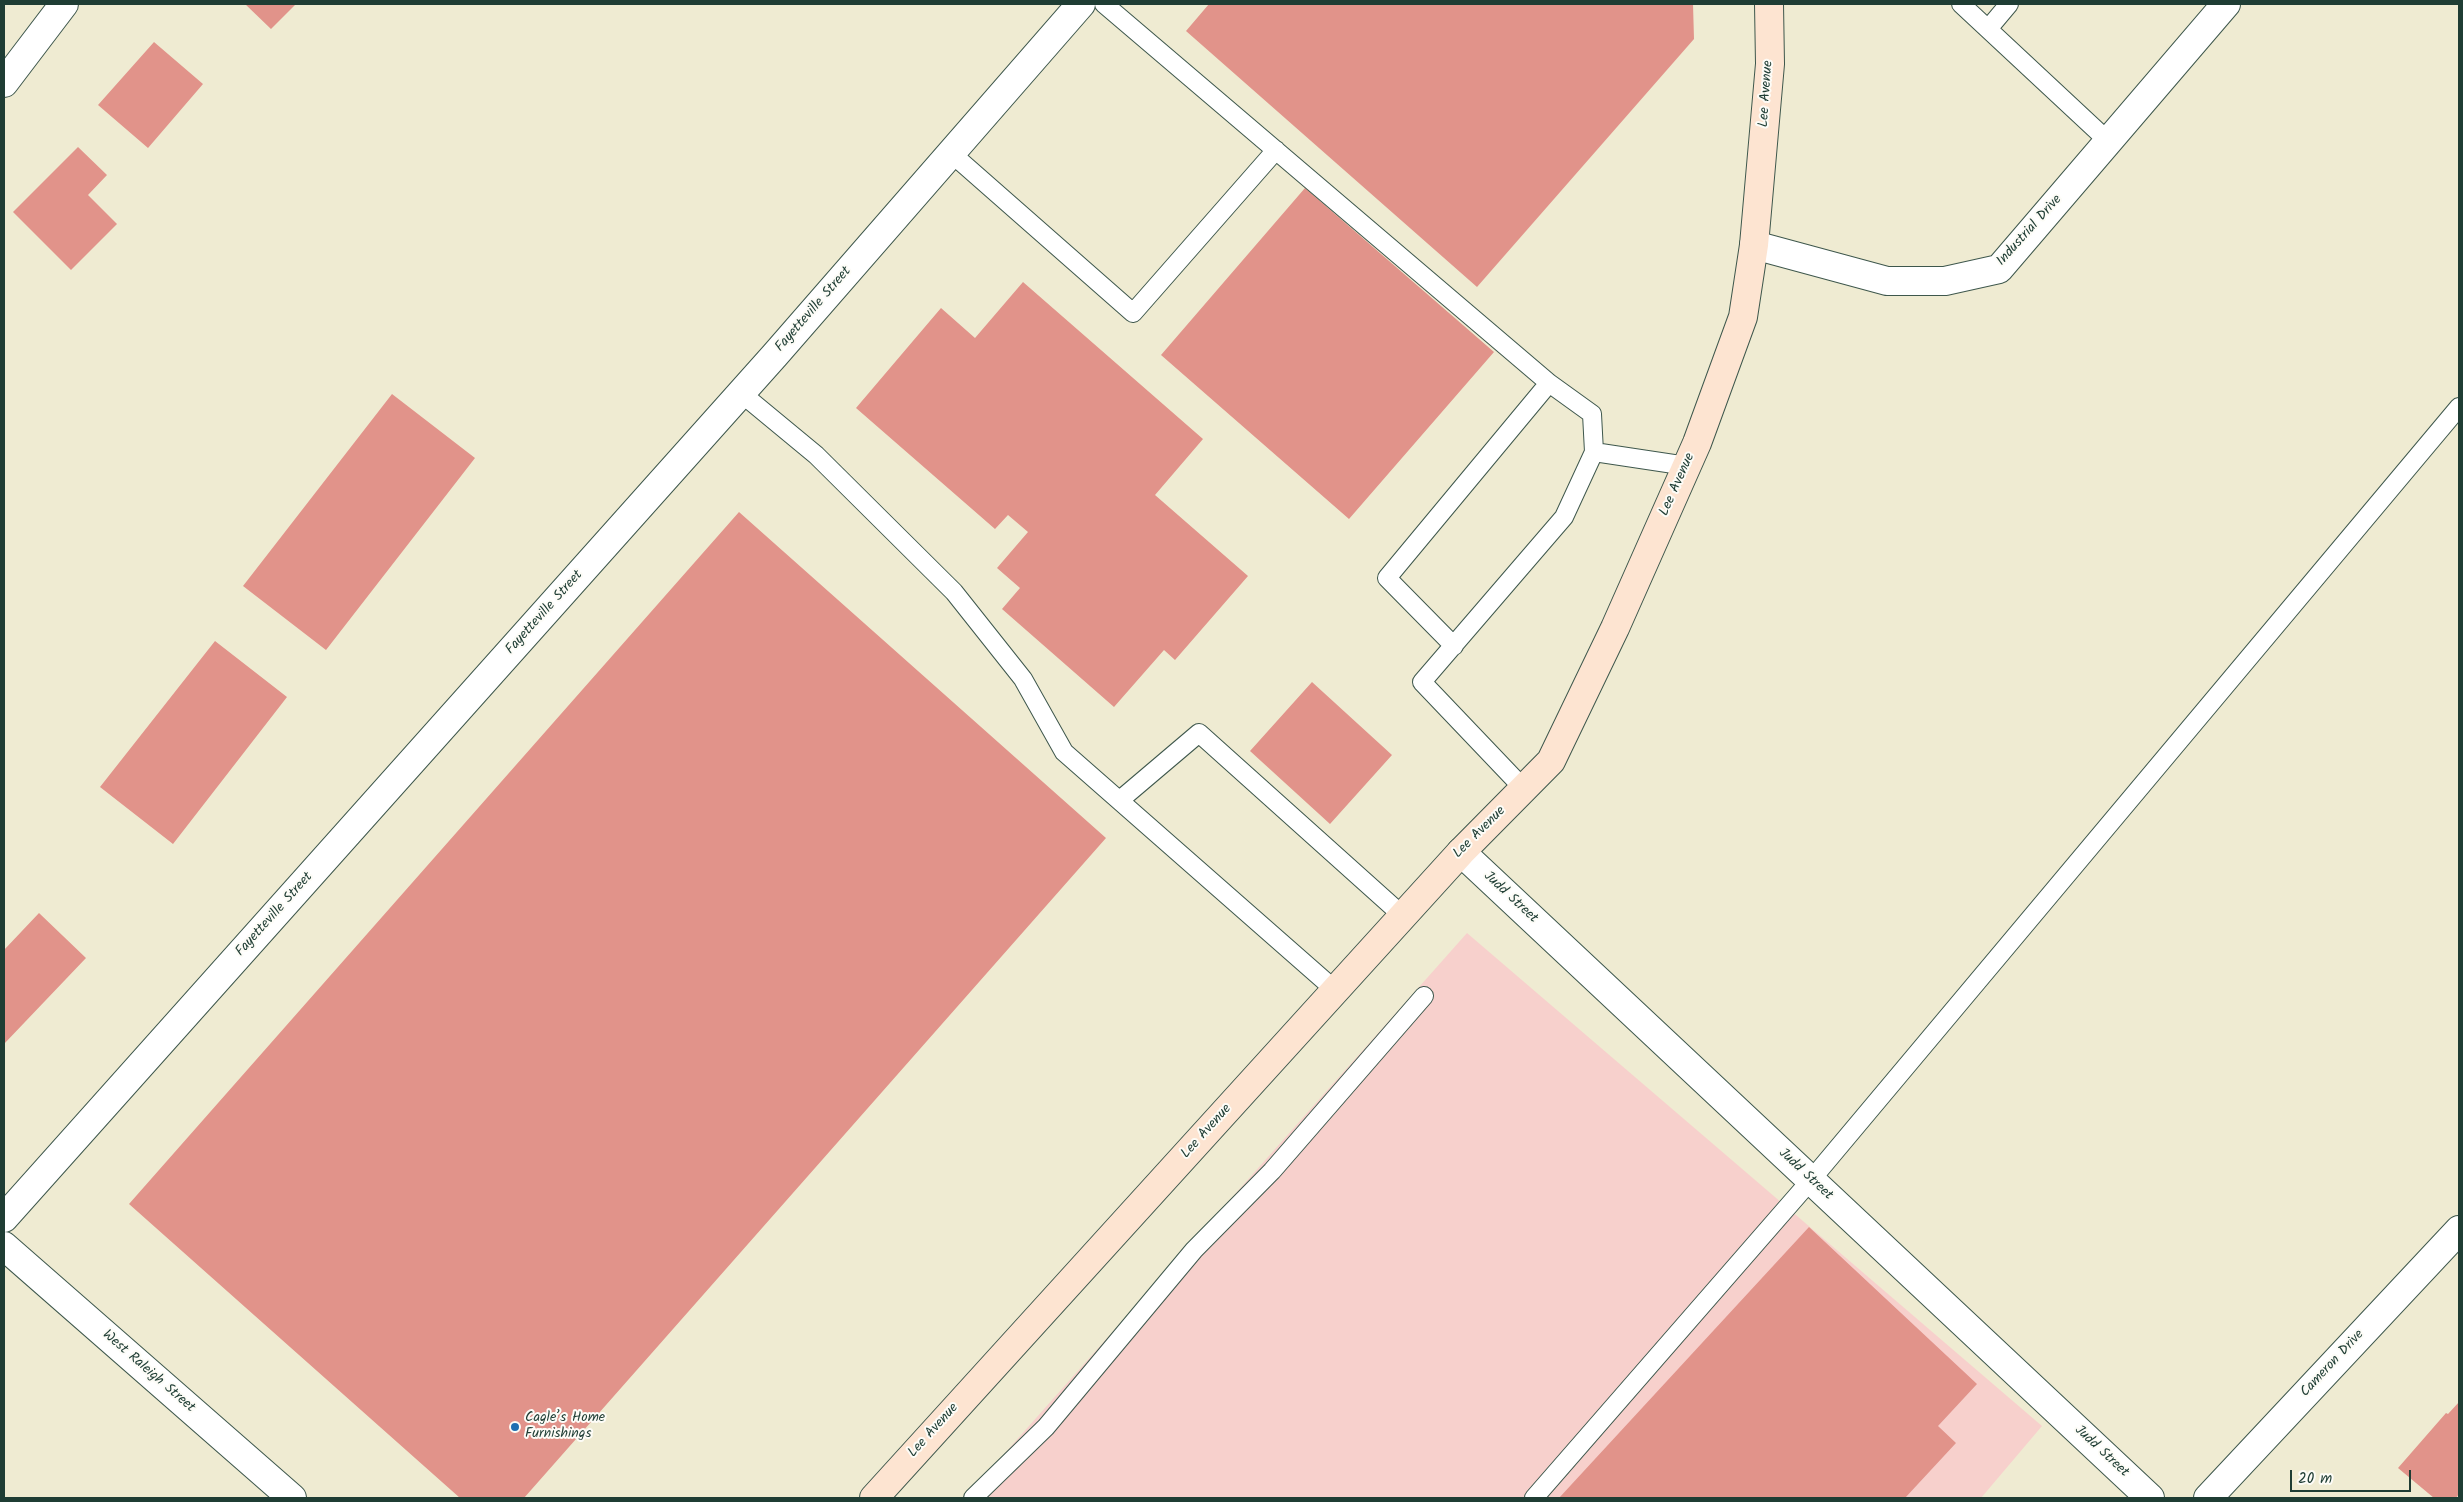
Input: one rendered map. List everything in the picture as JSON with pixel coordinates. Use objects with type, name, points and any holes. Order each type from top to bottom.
[{"type":"street","points":[[4,83],[64,4]]},
{"type":"street","name":"Fayetteville Street","points":[[4,1218],[742,393],[1081,4]]},
{"type":"street","name":"Lee Avenue","points":[[874,1498],[1461,852],[1551,761],[1615,628],[1687,466],[1743,317],[1754,244],[1770,64],[1769,4]]},
{"type":"street","name":"Industrial Drive","points":[[1754,244],[1886,281],[1945,281],[1998,269],[2226,4]]},
{"type":"street","name":"Judd Street","points":[[1461,852],[2150,1498]]},
{"type":"street","name":"Cameron Drive","points":[[2208,1498],[2459,1230]]},
{"type":"street","name":"West Raleigh Street","points":[[4,1246],[292,1498]]},
{"type":"lane","points":[[1104,4],[1549,383],[1592,414],[1594,452],[1564,517],[1422,682],[1524,789]]},
{"type":"lane","points":[[1961,4],[2108,141]]},
{"type":"lane","points":[[1988,29],[2009,4]]},
{"type":"lane","points":[[951,153],[1133,314],[1276,150]]},
{"type":"lane","points":[[1454,646],[1387,578],[1549,383]]},
{"type":"lane","points":[[742,393],[816,455],[954,592],[1023,679],[1064,752],[1335,990]]},
{"type":"lane","points":[[1534,1498],[1811,1180],[2459,407]]},
{"type":"lane","points":[[1594,452],[1687,466]]},
{"type":"lane","points":[[1120,800],[1199,734],[1403,916]]},
{"type":"lane","points":[[973,1498],[1046,1427],[1194,1250],[1272,1171],[1424,996]]},
{"type":"shaded area","points":[[1467,933],[2042,1426],[1981,1498],[965,1498]]},
{"type":"building","points":[[245,4],[296,4],[271,29]]},
{"type":"building","points":[[1209,4],[1693,4],[1694,39],[1477,287],[1186,31]]},
{"type":"building","points":[[154,42],[203,84],[148,148],[98,105]]},
{"type":"building","points":[[78,147],[107,175],[88,195],[117,224],[71,270],[13,212]]},
{"type":"building","points":[[1305,188],[1494,352],[1349,519],[1161,355]]},
{"type":"building","points":[[1023,282],[1203,439],[1155,495],[1248,576],[1175,660],[1164,650],[1114,707],[1002,609],[1020,588],[997,568],[1028,532],[1008,515],[995,529],[856,408],[941,308],[975,338]]},
{"type":"building","points":[[392,394],[475,458],[326,650],[243,586]]},
{"type":"building","points":[[739,512],[1106,838],[524,1498],[460,1498],[129,1204]]},
{"type":"building","points":[[215,641],[287,697],[173,844],[100,787]]},
{"type":"building","points":[[1312,682],[1392,755],[1330,824],[1250,751]]},
{"type":"building","points":[[39,913],[86,958],[4,1044],[4,950]]},
{"type":"building","points":[[1809,1227],[1977,1384],[1938,1426],[1956,1443],[1905,1498],[1559,1498]]},
{"type":"building","points":[[2459,1402],[2459,1494],[2456,1498],[2434,1498],[2398,1468],[2446,1413],[2448,1414]]},
{"type":"place","name":"Cagle’s Home Furnishings","points":[[515,1427]]}]
